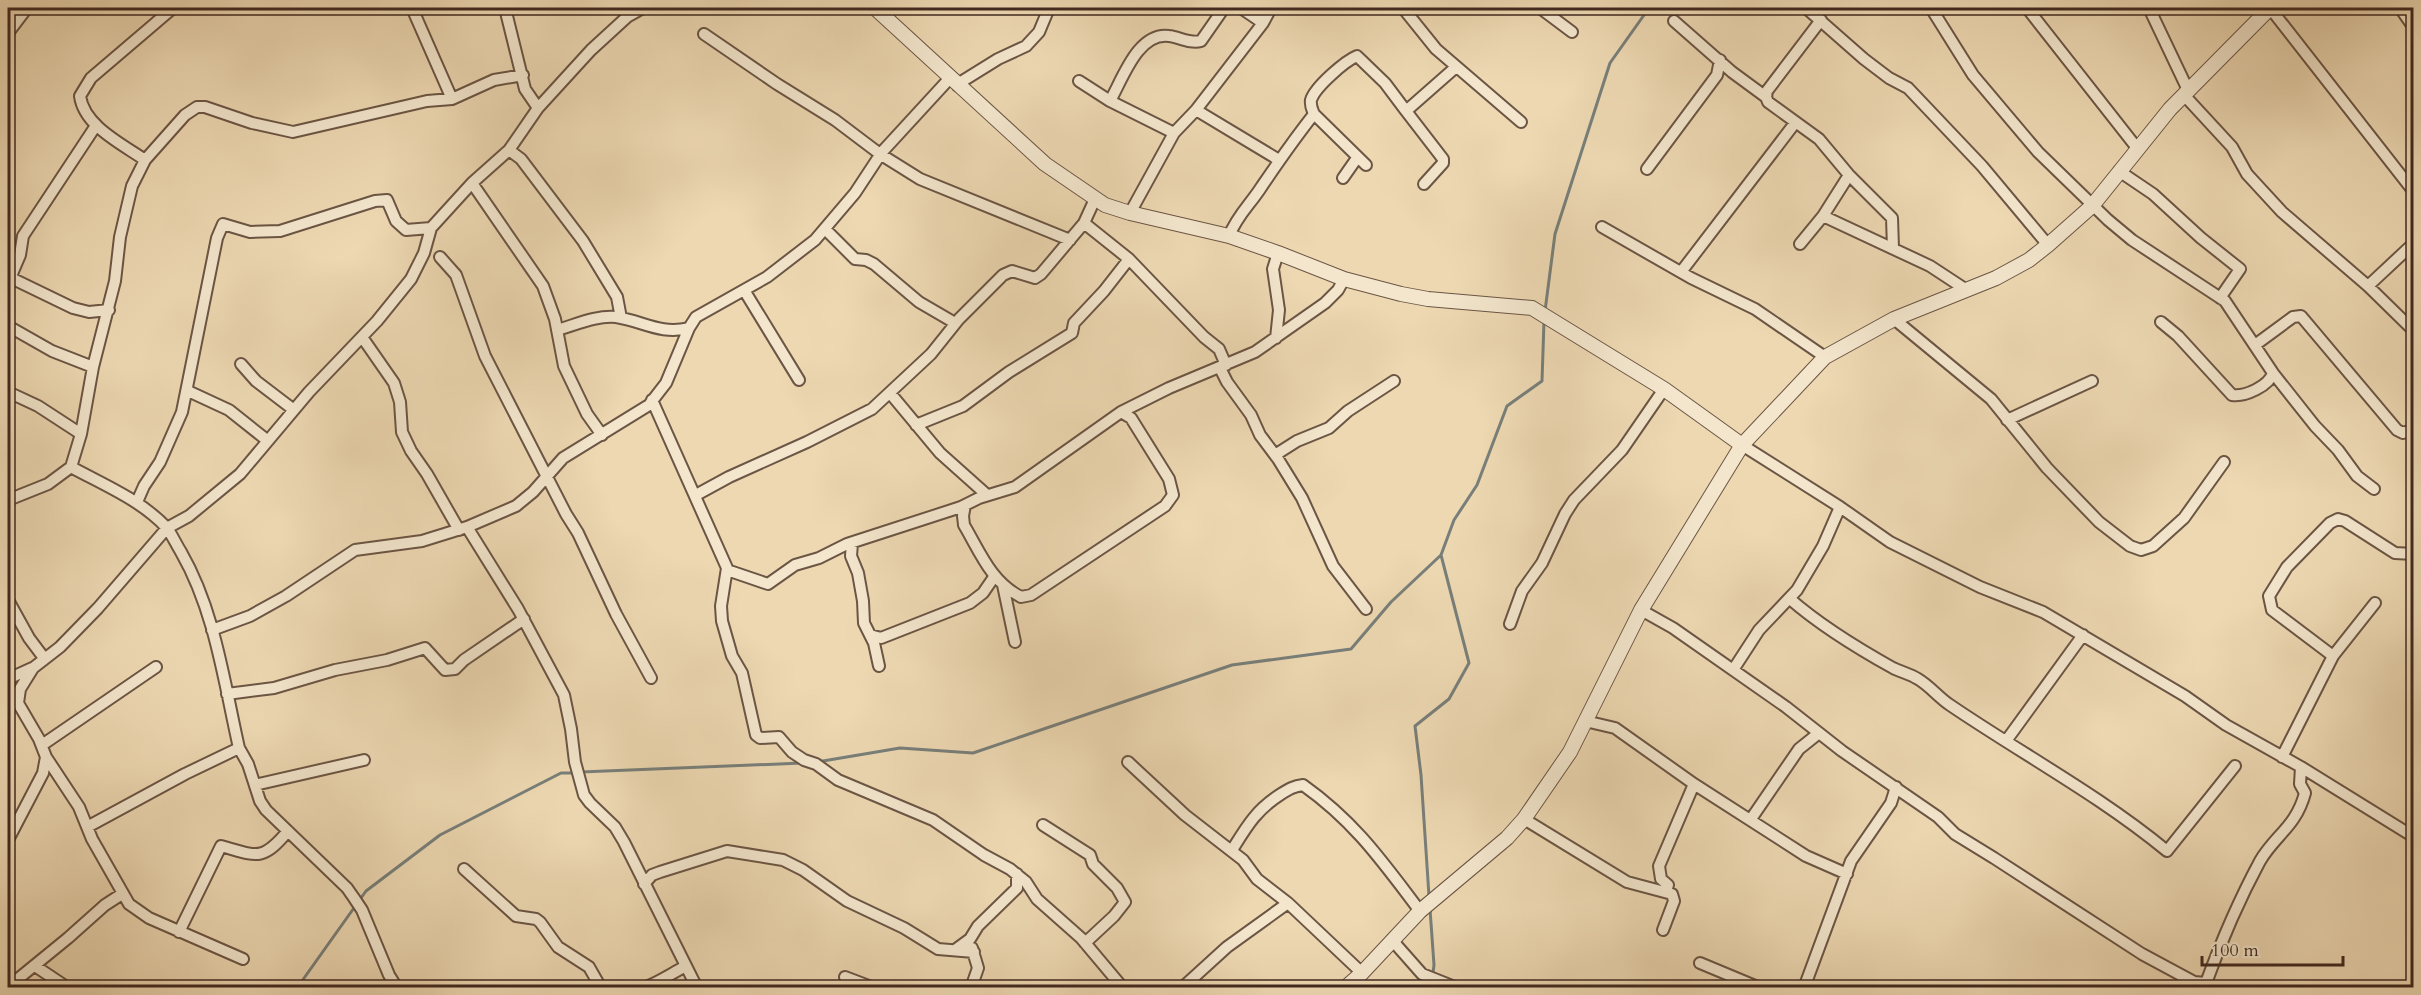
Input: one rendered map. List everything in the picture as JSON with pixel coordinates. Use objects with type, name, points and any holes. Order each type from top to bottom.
[{"type":"street","points":[[8,33],[27,8]]},
{"type":"street","points":[[146,160],[95,127],[83,108],[81,90],[132,41],[173,8]]},
{"type":"street","points":[[412,8],[452,99]]},
{"type":"street","points":[[505,8],[525,89],[538,108]]},
{"type":"street","points":[[875,8],[1045,164],[1095,199],[1130,213],[1229,237],[1344,279],[1428,299],[1532,308],[1664,389],[1742,445],[1840,507],[1890,542],[1980,587],[2043,612],[2414,837]]},
{"type":"street","points":[[212,630],[250,616],[286,596],[355,550],[408,544],[463,529],[516,506],[526,499],[563,458],[649,405],[666,383],[689,328],[696,317],[767,277],[814,240],[855,193],[880,154],[954,82],[961,82],[998,59],[1026,46],[1039,32],[1049,8]]},
{"type":"street","points":[[1110,101],[1139,49],[1148,40],[1159,36],[1201,41],[1224,8]]},
{"type":"street","points":[[1241,8],[1263,23]]},
{"type":"street","points":[[1130,213],[1174,133],[1196,110],[1263,23],[1271,8]]},
{"type":"street","points":[[1403,8],[1436,50],[1521,122]]},
{"type":"street","points":[[1540,8],[1572,32]]},
{"type":"street","points":[[1806,8],[1877,70],[1908,88],[1982,166],[2048,245]]},
{"type":"street","points":[[1931,8],[1972,75],[1998,106],[2092,206],[2132,240],[2220,298],[2234,312],[2273,373],[2357,476],[2374,489]]},
{"type":"street","points":[[2027,8],[2137,148]]},
{"type":"street","points":[[2150,8],[2186,93],[2232,147],[2247,174],[2282,212],[2368,286],[2414,331]]},
{"type":"street","points":[[1345,987],[1362,973],[1440,892],[1507,838],[1524,819],[1570,752],[1641,610],[1742,445],[1825,357],[1894,319],[1996,278],[2029,260],[2092,206],[2137,148],[2186,93],[2270,8],[2414,192]]},
{"type":"street","points":[[2400,8],[2414,28]]},
{"type":"street","points":[[243,959],[149,918],[129,904],[92,839],[80,807],[46,757],[18,703],[17,696],[22,683],[33,668],[60,647],[98,608],[167,528],[189,516],[240,474],[411,279],[424,253],[431,228],[472,183],[509,150],[538,108],[591,50],[639,9]]},
{"type":"street","points":[[1766,97],[1767,91],[1821,20]]},
{"type":"street","points":[[1674,21],[1732,72],[1766,97],[1768,102],[1828,147],[1849,175],[1892,218],[1893,248]]},
{"type":"street","points":[[704,34],[920,179],[1070,240]]},
{"type":"street","points":[[1343,178],[1362,161],[1314,114],[1310,105],[1313,95],[1340,66],[1357,56],[1385,83],[1443,159],[1443,163],[1424,184]]},
{"type":"street","points":[[1647,169],[1717,75],[1720,60]]},
{"type":"street","points":[[1406,111],[1456,67]]},
{"type":"street","points":[[8,500],[48,484],[71,467],[81,434],[93,367],[109,310],[132,186],[146,160],[184,115],[197,107],[205,107],[252,123],[293,132],[427,101],[452,99],[494,80],[523,75]]},
{"type":"street","points":[[1079,81],[1110,101],[1174,133]]},
{"type":"street","points":[[1196,110],[1279,160]]},
{"type":"street","points":[[1229,237],[1240,213],[1314,114]]},
{"type":"street","points":[[1681,272],[1796,123]]},
{"type":"street","points":[[95,127],[22,236],[20,255],[8,280],[73,308],[89,312],[109,310]]},
{"type":"street","points":[[509,150],[521,159],[583,241],[617,297],[621,318]]},
{"type":"street","points":[[2119,171],[2153,194],[2201,238],[2240,269],[2220,298]]},
{"type":"street","points":[[1800,244],[1823,216],[1849,175]]},
{"type":"street","points":[[472,183],[543,286],[557,330],[564,366],[587,414],[602,435]]},
{"type":"street","points":[[696,495],[754,465],[852,421],[872,409],[931,354],[955,323],[1008,271],[1038,277],[1084,224],[1095,199]]},
{"type":"street","points":[[137,502],[173,436],[188,391],[196,335],[217,238],[223,224],[250,232],[280,231],[375,201],[387,200],[396,221],[406,230],[431,228]]},
{"type":"street","points":[[1823,216],[1930,266],[1965,289]]},
{"type":"street","points":[[1084,224],[1129,259],[1219,349],[1227,382],[1251,415],[1260,435],[1302,498],[1333,566],[1366,609]]},
{"type":"street","points":[[1602,226],[1681,272],[1755,309],[1825,357]]},
{"type":"street","points":[[825,229],[855,259],[866,260],[874,264],[919,302],[955,323]]},
{"type":"street","points":[[2368,286],[2412,248]]},
{"type":"street","points":[[1276,338],[1279,310],[1273,269],[1278,253]]},
{"type":"street","points":[[440,257],[456,275],[485,356],[651,678]]},
{"type":"street","points":[[916,426],[963,406],[1009,372],[1072,333],[1074,323],[1104,291],[1129,259]]},
{"type":"street","points":[[727,570],[768,584],[795,565],[965,505],[981,494],[1015,487],[1121,412],[1169,388],[1255,352],[1325,303],[1338,290],[1344,279]]},
{"type":"street","points":[[744,290],[799,380]]},
{"type":"street","points":[[2255,345],[2293,317],[2301,316],[2397,430],[2403,433],[2414,429]]},
{"type":"street","points":[[557,330],[598,318],[614,317],[675,332],[689,328]]},
{"type":"street","points":[[1894,319],[1991,399],[2032,452],[2099,522],[2125,544],[2141,550],[2153,546],[2184,518],[2223,462]]},
{"type":"street","points":[[2161,322],[2178,336],[2232,395],[2239,396],[2265,384],[2273,373]]},
{"type":"street","points":[[8,326],[52,351],[93,367]]},
{"type":"street","points":[[362,337],[394,383],[400,402],[402,432],[411,451],[524,619],[564,695],[572,729],[575,762],[584,795],[615,827],[697,987]]},
{"type":"street","points":[[241,364],[256,381],[294,410]]},
{"type":"street","points":[[1275,455],[1297,441],[1329,428],[1348,411],[1394,381]]},
{"type":"street","points":[[2007,420],[2092,381]]},
{"type":"street","points":[[1510,624],[1522,591],[1542,563],[1574,500],[1622,450],[1664,389]]},
{"type":"street","points":[[188,391],[229,410],[268,441]]},
{"type":"street","points":[[8,392],[38,406],[81,434]]},
{"type":"street","points":[[890,393],[940,453],[981,494]]},
{"type":"street","points":[[652,400],[717,540],[727,570],[722,621],[732,656],[742,673],[756,735],[760,738],[779,737],[792,752],[816,764],[838,780],[933,820],[1017,874],[1037,899],[1070,926],[1122,987]]},
{"type":"street","points":[[1131,418],[1133,406]]},
{"type":"street","points":[[965,505],[964,525],[994,577],[1021,597],[1031,595],[1165,506],[1173,495],[1169,479],[1131,418],[1121,412]]},
{"type":"street","points":[[71,467],[137,502],[167,528],[190,567],[212,630],[239,748],[248,764],[260,801],[351,893],[362,910],[389,975],[397,987]]},
{"type":"street","points":[[1733,670],[1759,630],[1778,608],[1790,599],[1824,546],[1840,507]]},
{"type":"street","points":[[2333,656],[2272,610],[2269,596],[2287,567],[2330,523],[2338,519],[2345,521],[2395,553],[2414,554]]},
{"type":"street","points":[[852,543],[851,556],[858,573],[864,623],[879,666]]},
{"type":"street","points":[[870,635],[881,638],[970,603],[983,593],[994,577]]},
{"type":"street","points":[[1003,585],[1015,642]]},
{"type":"street","points":[[1790,599],[1840,636],[1895,670],[1918,679],[1948,704],[2081,788],[2142,830],[2167,851],[2235,766]]},
{"type":"street","points":[[8,600],[29,638],[44,658]]},
{"type":"street","points":[[2282,757],[2333,656],[2375,603]]},
{"type":"street","points":[[1641,610],[1673,628],[1808,722],[1842,752],[1938,817],[1955,834],[1973,847],[1994,858],[2142,954],[2194,982],[2206,983],[2261,860],[2294,821],[2302,806],[2305,793],[2300,784],[2301,767]]},
{"type":"street","points":[[227,694],[274,688],[335,670],[387,660],[425,648],[445,670],[455,669],[464,660],[524,619]]},
{"type":"street","points":[[2006,741],[2082,635]]},
{"type":"street","points":[[42,746],[156,667]]},
{"type":"street","points":[[8,679],[33,668]]},
{"type":"street","points":[[1585,721],[1615,728],[1694,784],[1806,856],[1847,873]]},
{"type":"street","points":[[1751,819],[1799,749],[1819,733]]},
{"type":"street","points":[[89,826],[184,774],[239,748]]},
{"type":"street","points":[[8,840],[43,773],[46,757]]},
{"type":"street","points":[[255,785],[364,760]]},
{"type":"street","points":[[1128,762],[1185,815],[1232,850],[1243,860],[1257,879],[1288,903],[1362,973]]},
{"type":"street","points":[[43,773],[56,770]]},
{"type":"street","points":[[1666,891],[1668,885],[1661,879],[1659,866],[1694,784]]},
{"type":"street","points":[[1232,850],[1264,804],[1295,786],[1303,785],[1346,819],[1360,834],[1420,911]]},
{"type":"street","points":[[1804,987],[1851,861],[1891,804],[1896,787]]},
{"type":"street","points":[[1524,819],[1627,882],[1666,891],[1674,897],[1664,930]]},
{"type":"street","points":[[1043,825],[1090,855],[1093,864],[1117,888],[1125,902],[1114,916],[1085,943]]},
{"type":"street","points":[[179,932],[221,846],[256,856],[273,849],[288,831]]},
{"type":"street","points":[[644,884],[652,875],[727,851],[783,860],[803,870],[846,901],[904,928],[938,949],[974,952]]},
{"type":"street","points":[[464,869],[516,916],[536,919],[540,922],[558,946],[589,967],[601,987]]},
{"type":"street","points":[[1017,874],[1017,888]]},
{"type":"street","points":[[955,950],[970,939],[978,926],[1017,888],[1030,888]]},
{"type":"street","points":[[8,987],[105,905],[122,894]]},
{"type":"street","points":[[1182,987],[1227,947],[1288,903]]},
{"type":"street","points":[[970,939],[978,968],[971,987]]},
{"type":"street","points":[[1392,940],[1424,975],[1457,987]]},
{"type":"street","points":[[1700,963],[1760,987]]},
{"type":"street","points":[[35,966],[68,987]]},
{"type":"street","points":[[644,987],[653,985],[666,975],[686,966]]},
{"type":"street","points":[[845,977],[874,987]]},
{"type":"waterway","points":[[1545,311],[1555,234],[1610,63],[1649,8]]},
{"type":"waterway","points":[[817,762],[900,748],[973,753],[1232,665],[1351,649],[1391,602],[1441,555],[1454,520],[1477,485],[1507,406],[1542,381],[1544,321]]},
{"type":"waterway","points":[[1429,896],[1421,775],[1415,726],[1449,699],[1469,663],[1441,555]]},
{"type":"waterway","points":[[581,772],[802,763]]},
{"type":"waterway","points":[[297,988],[366,891],[440,835],[561,773],[574,773]]},
{"type":"waterway","points":[[1430,909],[1434,965],[1431,988]]}]
